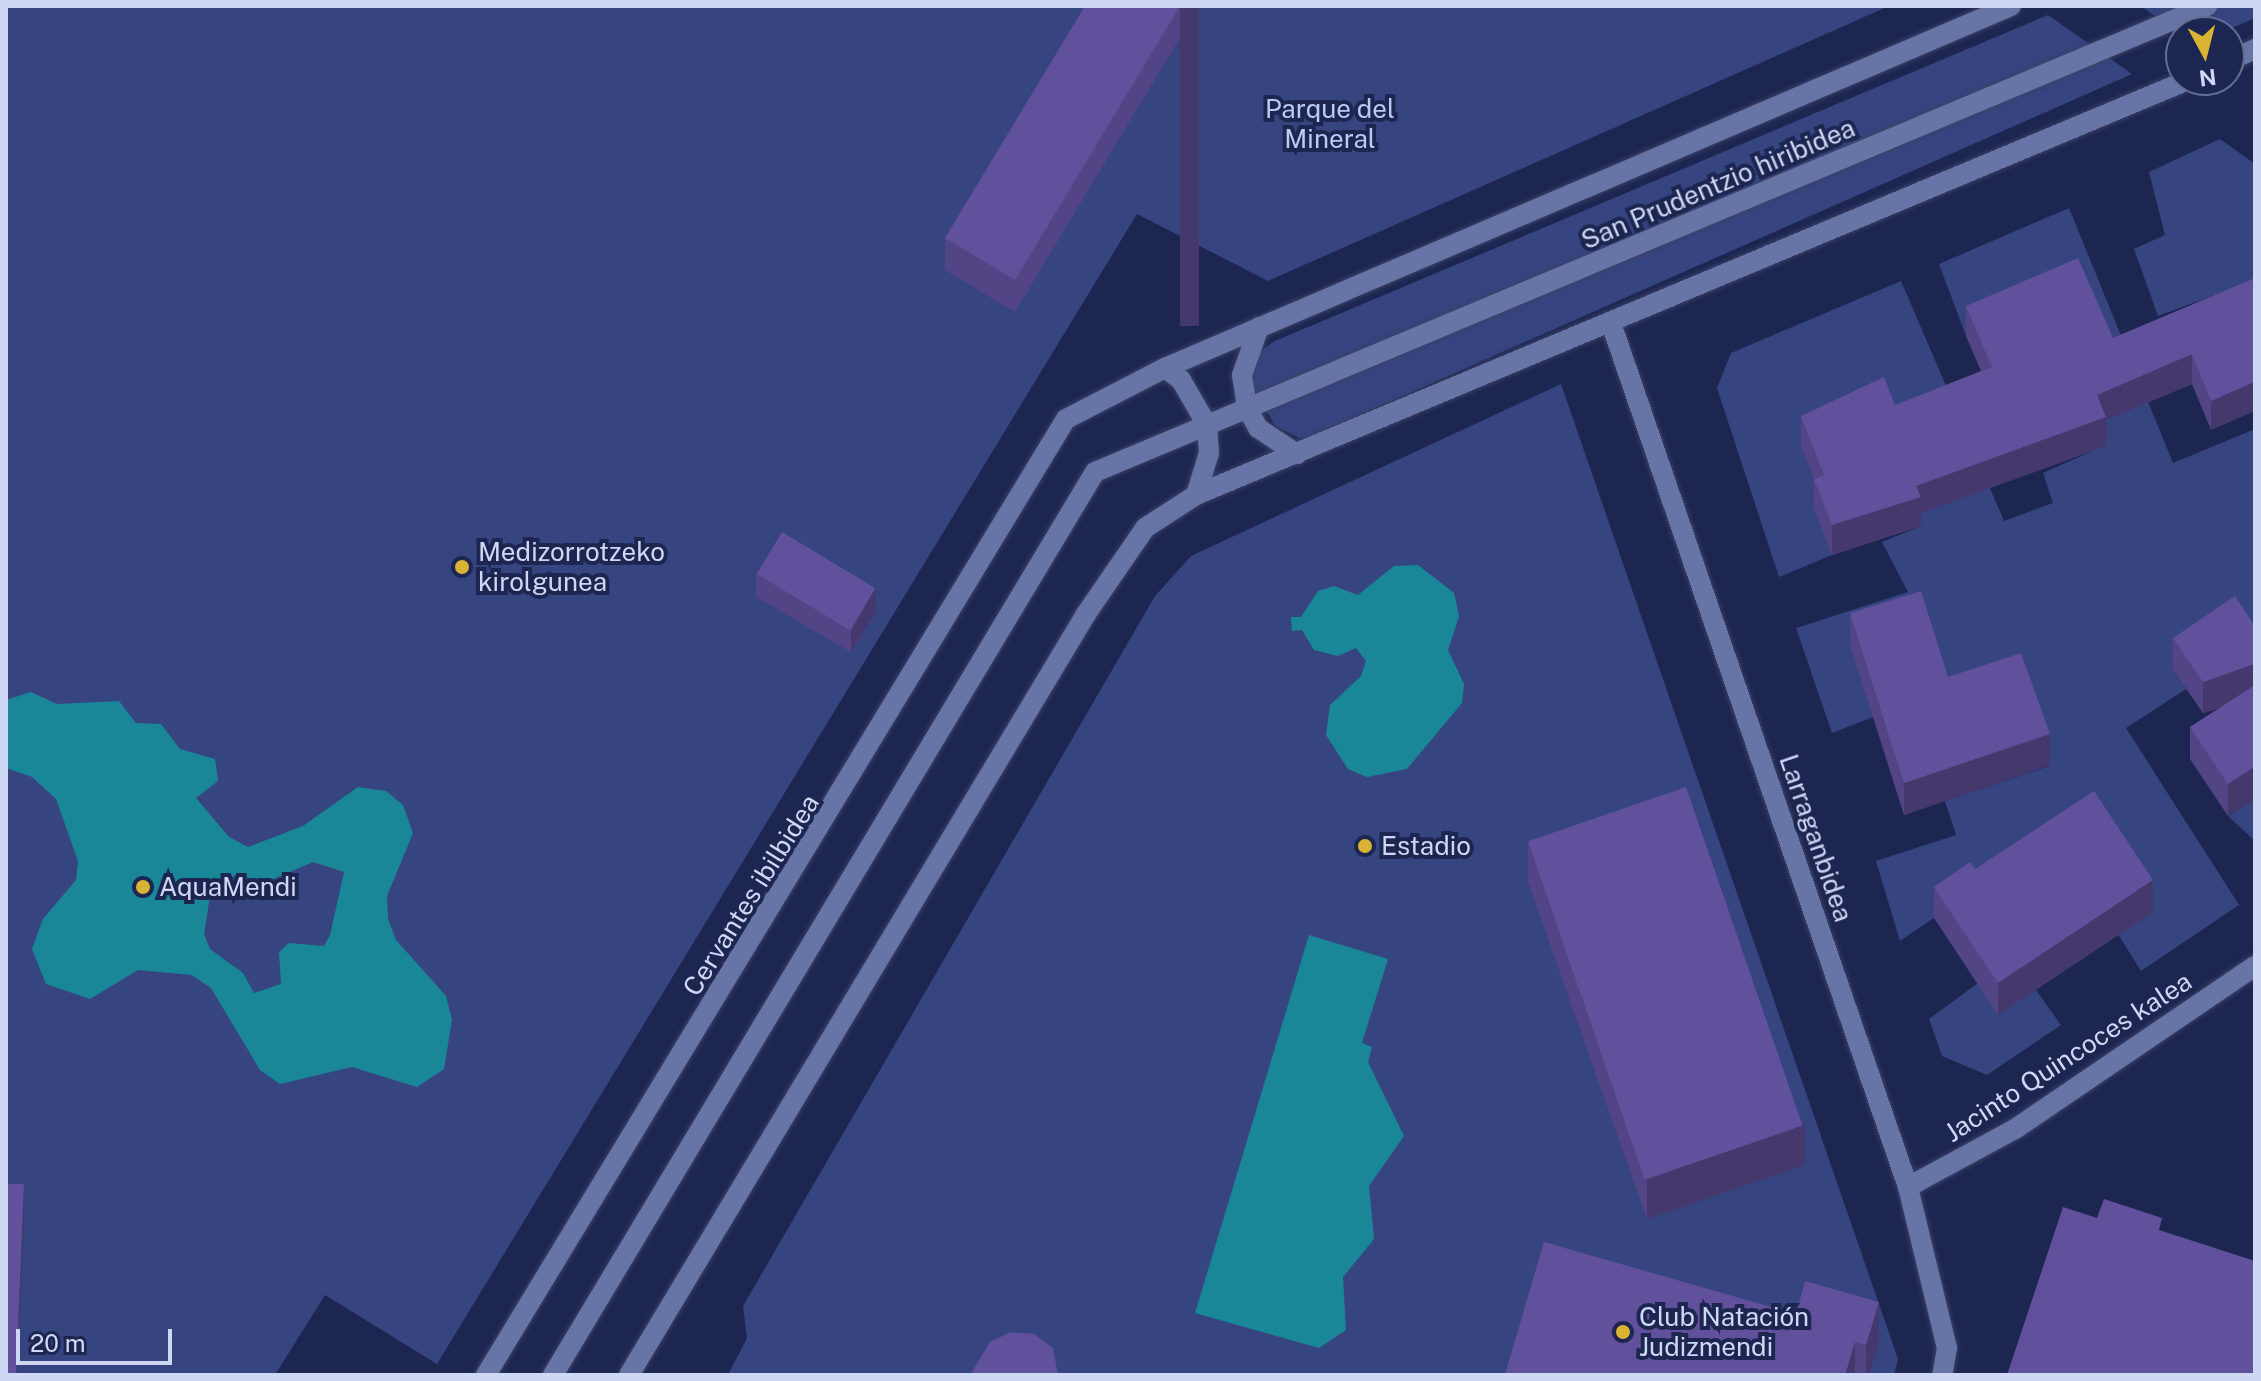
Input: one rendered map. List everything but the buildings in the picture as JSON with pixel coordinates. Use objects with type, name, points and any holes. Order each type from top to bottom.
[{"type":"street","name":"San Prudentzio hiribidea","points":[[1051,437],[1089,401],[2011,6]]},
{"type":"street","name":"San Prudentzio hiribidea","points":[[553,1375],[1095,472],[2207,6]]},
{"type":"street","points":[[629,1375],[1086,614],[1145,528],[1196,495],[2165,90]]},
{"type":"street","name":"Larraganbidea","points":[[1611,323],[1908,1187],[1947,1348],[1942,1375]]},
{"type":"street","points":[[1259,327],[1242,375],[1247,408],[1258,428],[1297,454]]},
{"type":"street","points":[[1165,368],[1181,380],[1207,425],[1209,453],[1196,495]]},
{"type":"street","name":"Cervantes ibilbidea","points":[[486,1375],[837,805],[1051,437]]},
{"type":"street","name":"Jacinto Quincoces kalea","points":[[1908,1187],[2015,1129],[2255,966]]},
{"type":"green space","name":"Medizorrotzeko kirolgunea","points":[[6,6],[1889,6],[1268,281],[1137,214],[437,1364],[325,1295],[275,1375],[6,1375]]},
{"type":"green space","points":[[2141,6],[2255,6],[2255,18],[2245,22],[2245,16],[2165,16],[2165,23]]},
{"type":"green space","points":[[2048,15],[2132,74],[1303,440],[1275,426],[1255,391],[1250,357],[1275,341]]},
{"type":"green space","points":[[2220,139],[2255,164],[2255,280],[2158,316],[2134,249],[2165,235],[2149,172]]},
{"type":"green space","points":[[2069,208],[2173,463],[2255,429],[2255,658],[2173,670],[2186,689],[2126,728],[2239,905],[2141,971],[2118,934],[1969,894],[1900,941],[1876,861],[1956,835],[1945,801],[2049,766],[1873,717],[1832,733],[1796,628],[1908,592],[1882,542],[1921,526],[1824,504],[1832,555],[1779,577],[1717,388],[1731,353],[1901,281],[2004,521],[2053,503],[2043,473],[2106,445],[2078,287],[1966,336],[1939,264]]},
{"type":"green space","name":"Estadio","points":[[1561,384],[1898,1359],[1894,1375],[728,1375],[747,1338],[743,1306],[1155,596],[1191,556]]},
{"type":"green space","points":[[2255,799],[2255,841],[2228,816]]},
{"type":"green space","points":[[1978,983],[1998,1014],[2036,990],[2061,1025],[1987,1075],[1942,1056],[1929,1019]]},
{"type":"shaded area","points":[[1418,565],[1454,593],[1459,616],[1448,650],[1464,684],[1462,703],[1407,769],[1367,777],[1348,769],[1326,735],[1330,705],[1361,676],[1366,661],[1356,648],[1338,656],[1314,650],[1302,630],[1292,631],[1291,617],[1301,617],[1318,591],[1334,586],[1358,595],[1394,566]]},
{"type":"shaded area","name":"AquaMendi","points":[[31,692],[57,704],[119,701],[136,723],[161,724],[180,749],[215,759],[218,781],[196,798],[229,837],[248,847],[303,826],[358,787],[386,791],[403,805],[413,833],[387,896],[388,919],[396,940],[446,996],[452,1020],[444,1069],[417,1087],[352,1067],[280,1084],[260,1070],[211,988],[192,975],[138,970],[90,999],[46,984],[32,949],[43,919],[76,880],[78,861],[56,799],[32,777],[6,768],[6,700]],"holes":[[[313,862],[344,872],[330,935],[324,946],[289,943],[279,952],[281,984],[254,993],[243,973],[210,949],[204,934],[211,890],[230,876],[271,880]]]},
{"type":"shaded area","points":[[1309,935],[1388,959],[1362,1043],[1372,1047],[1368,1062],[1404,1136],[1369,1186],[1374,1239],[1343,1277],[1346,1330],[1319,1348],[1195,1313]]},
{"type":"place","name":"Medizorrotzeko kirolgunea","points":[[462,567]]},
{"type":"place","name":"Estadio","points":[[1365,846]]},
{"type":"place","name":"AquaMendi","points":[[143,887]]},
{"type":"place","name":"Club Natación Judizmendi","points":[[1623,1332]]},
{"type":"park label","name":"Parque del Mineral","points":[[1330,124]]}]
